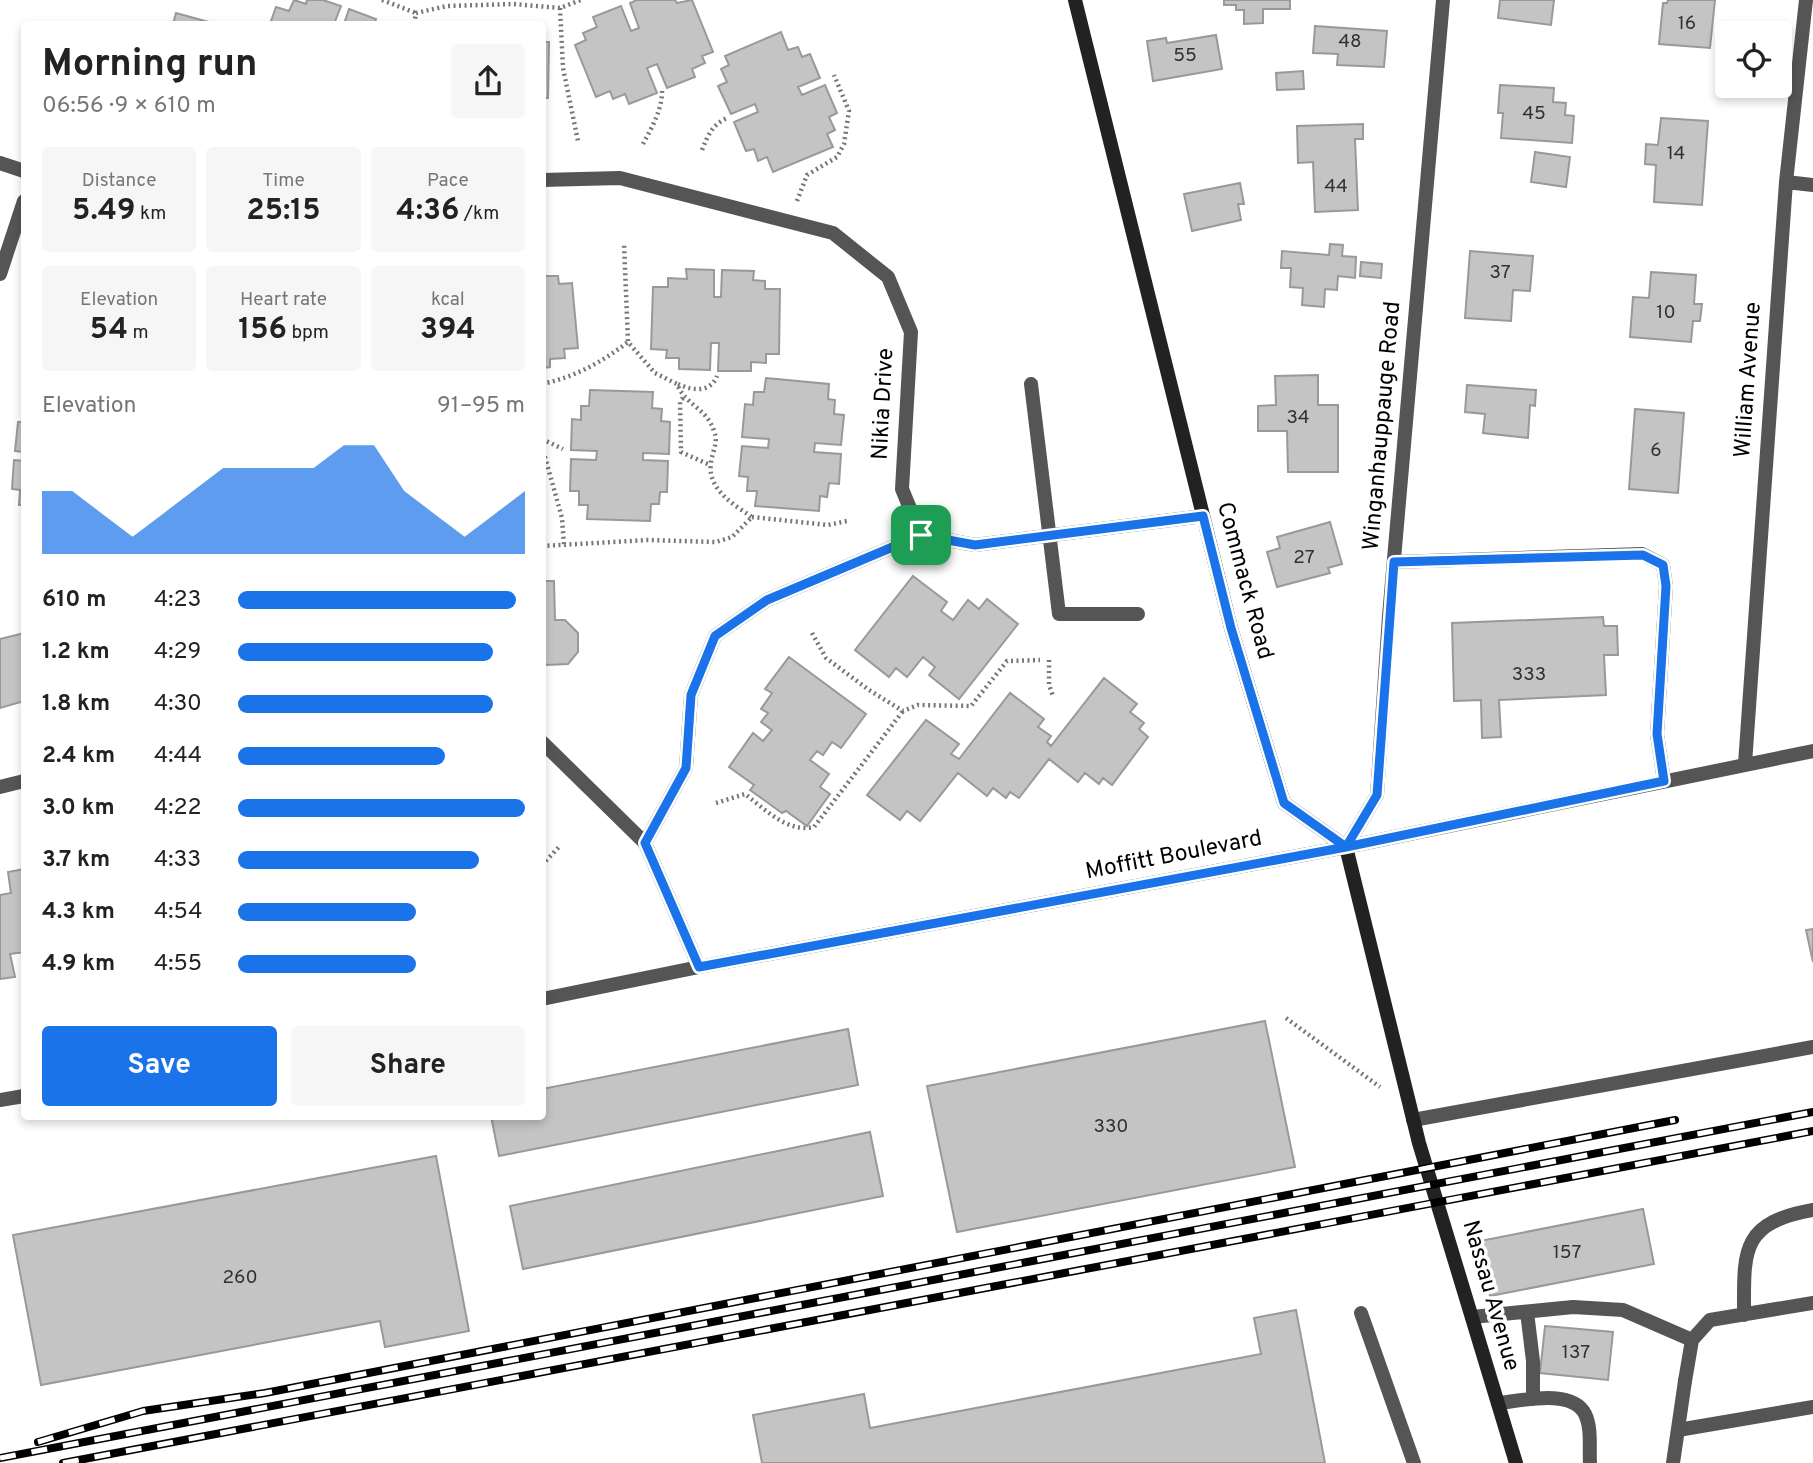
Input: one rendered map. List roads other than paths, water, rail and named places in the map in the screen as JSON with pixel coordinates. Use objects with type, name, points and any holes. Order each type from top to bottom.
[{"type":"street","name":"Commack Road","points":[[1075,0],[1231,628],[1284,803],[1346,847]]},
{"type":"street","name":"Winganhauppauge Road","points":[[1346,847],[1377,795],[1394,562],[1443,0]]},
{"type":"street","name":"William Avenue","points":[[1745,764],[1786,182],[1806,0]]},
{"type":"street","points":[[0,163],[21,170]]},
{"type":"street","name":"Nikia Drive","points":[[546,180],[620,178],[832,233],[888,277],[911,332],[902,489],[921,535]]},
{"type":"street","points":[[1786,182],[1813,185]]},
{"type":"street","points":[[0,274],[21,210]]},
{"type":"street","points":[[1031,384],[1059,614],[1138,614]]},
{"type":"street","points":[[645,843],[686,768],[691,695],[715,636],[767,600],[921,535],[975,545],[1203,516]]},
{"type":"street","points":[[1394,562],[1643,555],[1663,565],[1666,586],[1657,734],[1664,781]]},
{"type":"street","points":[[546,746],[645,843],[699,967]]},
{"type":"street","name":"Moffitt Boulevard","points":[[546,998],[699,967],[1346,847],[1813,751]]},
{"type":"street","points":[[0,787],[21,782]]},
{"type":"street","points":[[1346,847],[1413,1120],[1813,1048]]},
{"type":"street","points":[[0,1100],[21,1096]]},
{"type":"street","name":"Nassau Avenue","points":[[1413,1120],[1516,1463]]},
{"type":"street","points":[[1744,1315],[1744,1263],[1752,1239],[1770,1221],[1813,1210]]},
{"type":"street","points":[[1673,1463],[1692,1340],[1710,1320],[1813,1303]]},
{"type":"street","points":[[1472,1317],[1573,1307],[1623,1310],[1692,1340]]},
{"type":"street","points":[[1527,1312],[1534,1399]]},
{"type":"street","points":[[1361,1313],[1414,1463]]},
{"type":"street","points":[[1498,1403],[1568,1399],[1584,1413],[1589,1433],[1590,1463]]},
{"type":"street","points":[[1678,1430],[1813,1407]]},
{"type":"railway","points":[[0,1458],[1813,1112]]},
{"type":"railway","points":[[38,1442],[143,1411],[265,1393],[1675,1120]]},
{"type":"railway","points":[[63,1463],[1813,1131]]}]
